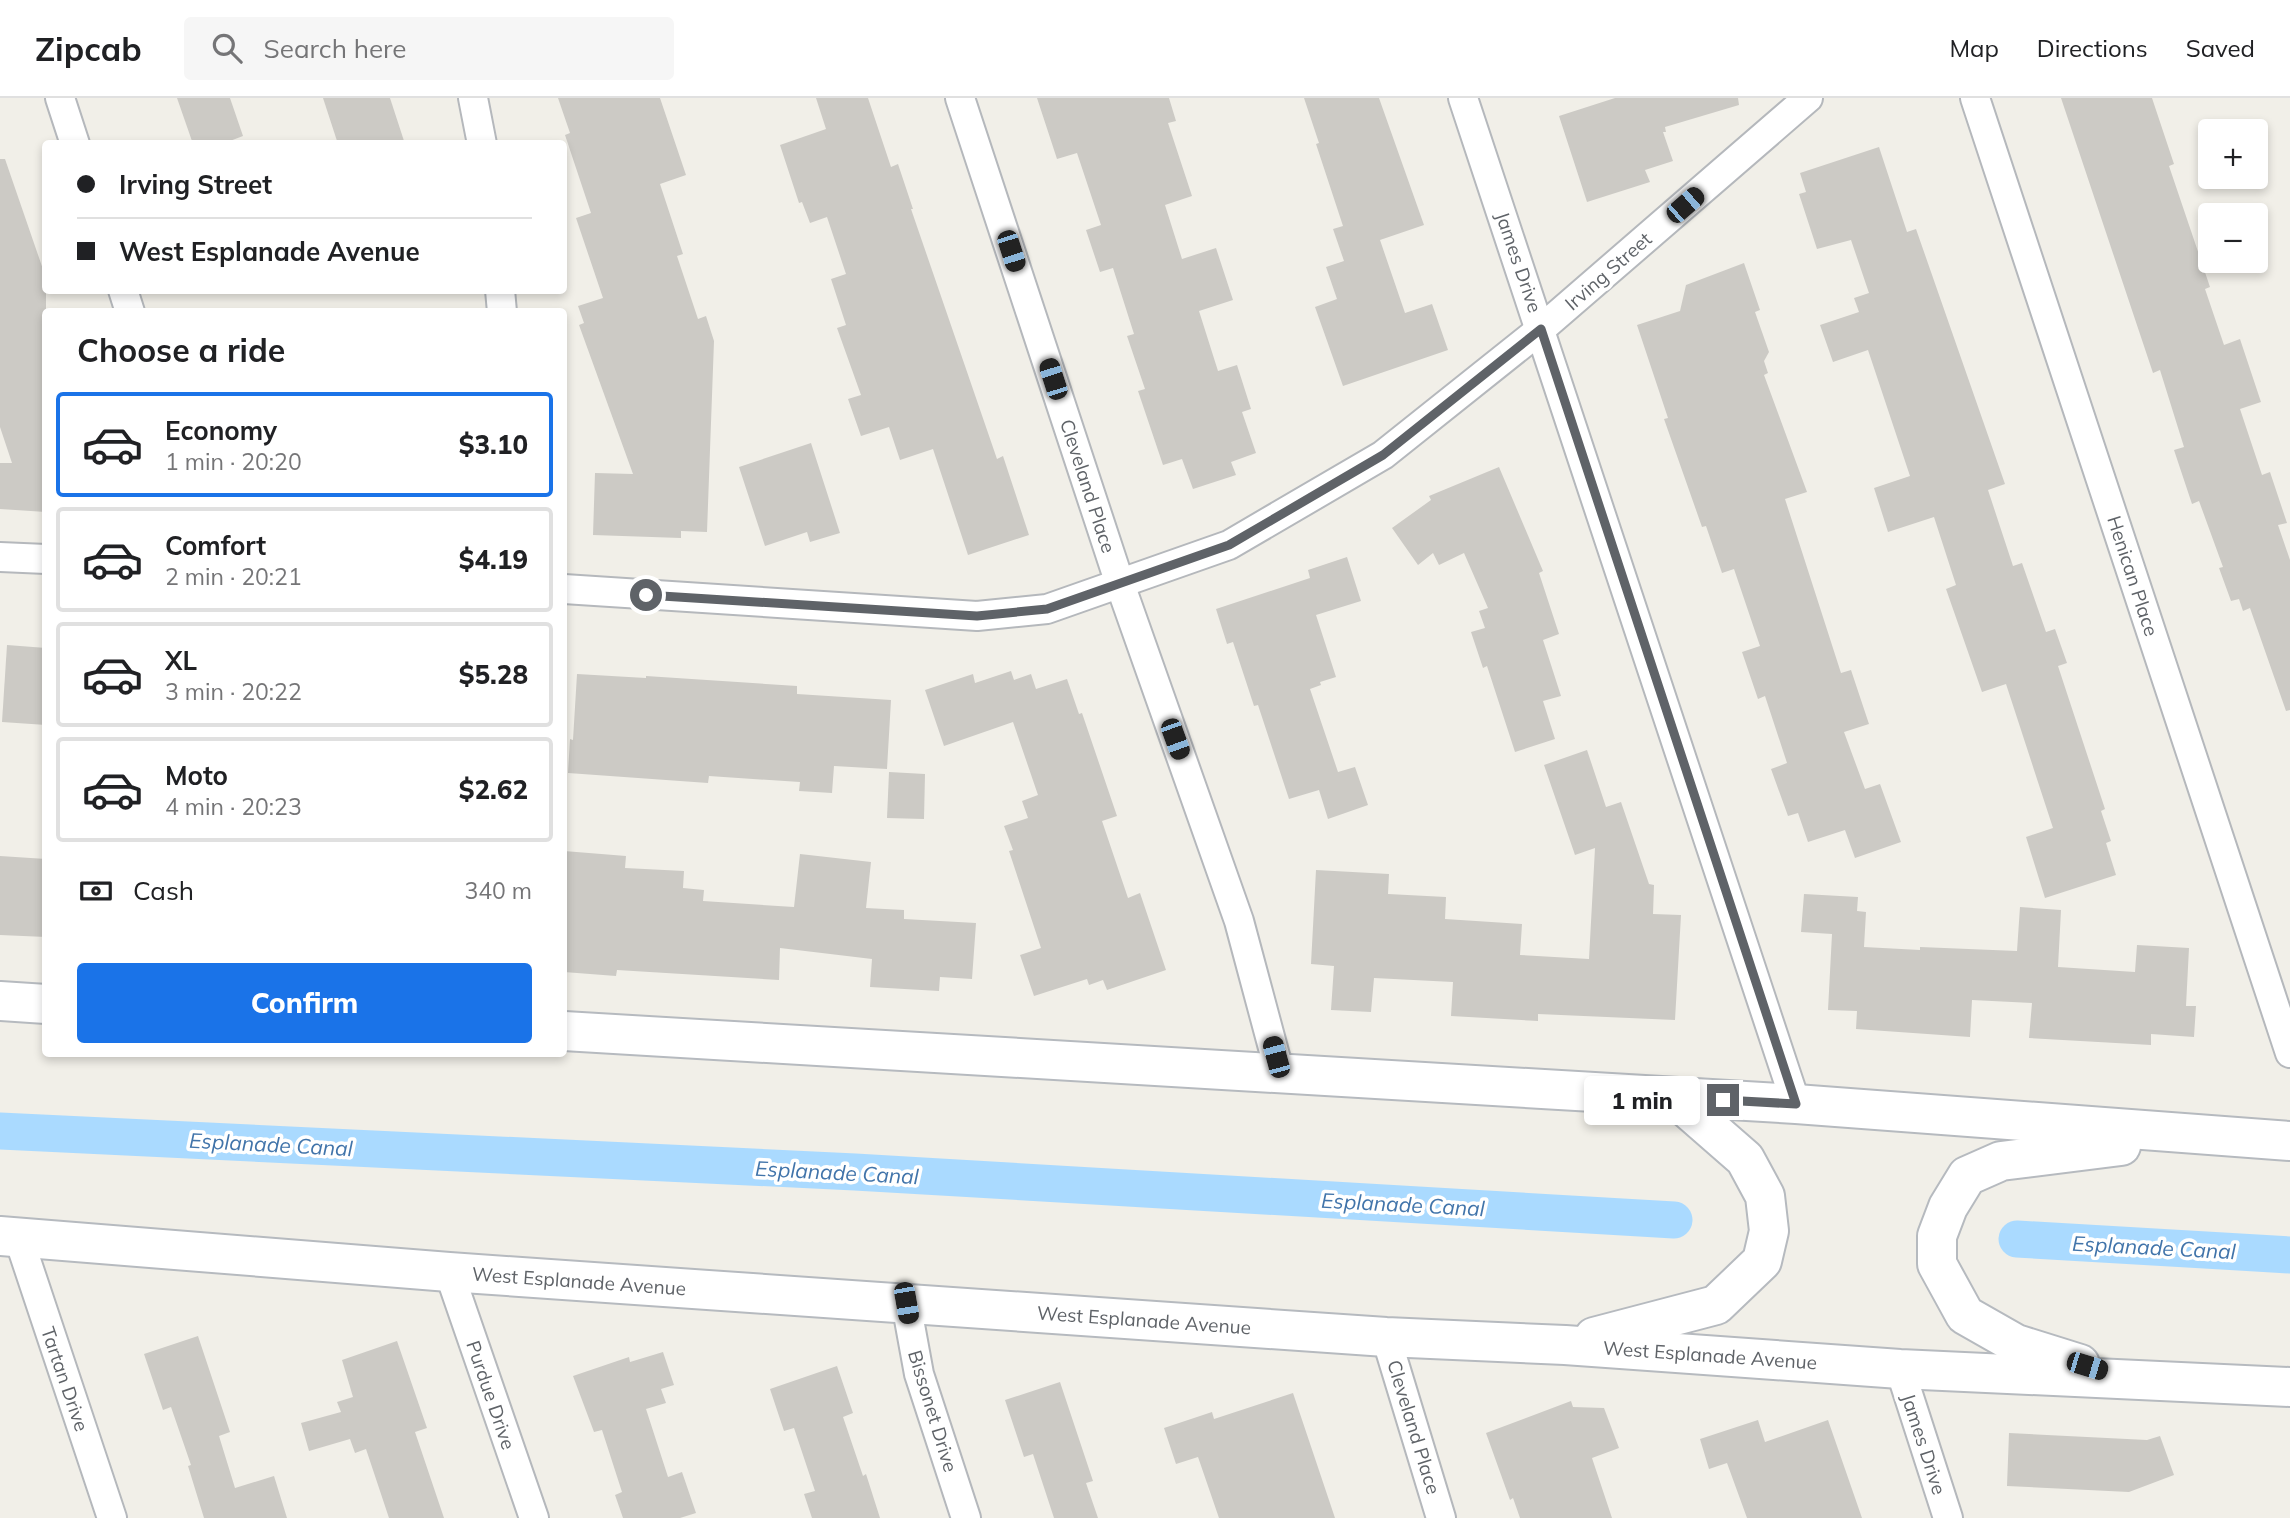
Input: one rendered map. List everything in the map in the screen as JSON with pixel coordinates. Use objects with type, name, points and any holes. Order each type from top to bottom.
[{"type":"main road","points":[[0,1001],[42,1004]]},
{"type":"main road","points":[[567,1031],[1796,1104],[2290,1141]]},
{"type":"main road","points":[[1565,1345],[1716,1305],[1762,1261],[1769,1231],[1765,1196],[1745,1159],[1674,1097]]},
{"type":"main road","points":[[2134,1380],[2016,1344],[1965,1315],[1937,1264],[1937,1236],[1948,1207],[1967,1177],[2001,1161],[2199,1136]]},
{"type":"main road","name":"West Esplanade Avenue","points":[[9,1238],[449,1272],[1386,1336],[1565,1345],[1900,1369],[2290,1387]]},
{"type":"street","points":[[60,98],[74,140]]},
{"type":"street","points":[[473,98],[481,140]]},
{"type":"street","name":"Cleveland Place","points":[[960,98],[1120,584],[1239,921],[1280,1074]]},
{"type":"street","name":"James Drive","points":[[1464,98],[1796,1104]]},
{"type":"street","name":"Irving Street","points":[[567,589],[977,616],[1047,609],[1229,545],[1383,455],[1541,329],[1808,98]]},
{"type":"street","name":"Henican Place","points":[[1975,98],[2290,1053]]},
{"type":"street","points":[[0,557],[42,559]]},
{"type":"street","name":"Tartan Drive","points":[[9,1238],[112,1518]]},
{"type":"street","name":"Purdue Drive","points":[[449,1272],[534,1518]]},
{"type":"street","name":"Bissonet Drive","points":[[906,1303],[919,1374],[967,1518]]},
{"type":"street","name":"Cleveland Place","points":[[1386,1336],[1441,1518]]},
{"type":"street","name":"James Drive","points":[[1900,1369],[1948,1518]]},
{"type":"building","points":[[177,98],[230,98],[243,136],[232,140],[192,140]]},
{"type":"building","points":[[323,98],[390,98],[404,140],[337,140]]},
{"type":"building","points":[[558,98],[660,98],[686,175],[660,184],[683,254],[677,256],[698,319],[706,316],[714,341],[707,532],[681,531],[681,538],[593,535],[595,473],[633,474],[579,325],[584,323],[578,306],[603,298],[576,218],[591,213],[565,135],[570,133]]},
{"type":"building","points":[[816,98],[868,98],[891,167],[898,164],[997,459],[1003,456],[1029,535],[968,555],[933,449],[900,460],[889,427],[861,436],[848,399],[861,395],[837,328],[846,325],[831,279],[846,274],[827,217],[810,223],[802,202],[799,203],[780,145],[826,129]]},
{"type":"building","points":[[1037,98],[1169,98],[1176,121],[1168,123],[1192,196],[1165,205],[1182,259],[1216,248],[1233,300],[1199,311],[1218,371],[1237,365],[1251,409],[1242,412],[1256,453],[1231,462],[1236,475],[1193,489],[1182,459],[1163,465],[1138,391],[1145,389],[1127,336],[1134,334],[1113,268],[1100,272],[1086,230],[1101,225],[1077,153],[1057,159]]},
{"type":"building","points":[[1304,98],[1379,98],[1424,225],[1380,240],[1405,313],[1432,304],[1448,350],[1343,386],[1315,307],[1337,299],[1326,267],[1344,261],[1333,229],[1343,226]]},
{"type":"building","points":[[1615,98],[1738,98],[1739,105],[1665,127],[1666,132],[1663,132],[1673,161],[1645,170],[1650,182],[1587,202],[1559,116]]},
{"type":"building","points":[[2061,98],[2152,98],[2174,164],[2169,166],[2198,252],[2198,273],[2205,273],[2210,287],[2205,289],[2224,345],[2240,339],[2261,402],[2240,409],[2262,475],[2270,472],[2287,523],[2278,525],[2290,560],[2290,710],[2286,711],[2250,608],[2243,611],[2239,599],[2231,601],[2219,568],[2223,567],[2199,501],[2192,504],[2174,450],[2184,447],[2160,370],[2153,373]]},
{"type":"building","points":[[1879,147],[1907,232],[1916,229],[2005,484],[1988,490],[2013,566],[2022,563],[2046,632],[2055,629],[2067,663],[2058,666],[2105,809],[2101,811],[2111,841],[2106,843],[2116,875],[2045,898],[2026,837],[2053,828],[2006,684],[1982,692],[1946,589],[1956,585],[1934,517],[1888,532],[1874,488],[1910,476],[1868,350],[1833,362],[1820,325],[1859,312],[1854,298],[1869,293],[1851,240],[1817,249],[1799,194],[1806,192],[1800,173]]},
{"type":"building","points":[[0,159],[5,159],[42,266],[42,294],[46,294],[46,308],[42,308],[42,512],[0,509],[0,463],[12,463],[0,427]]},
{"type":"building","points":[[1744,263],[1760,310],[1755,312],[1769,352],[1764,361],[1768,373],[1764,375],[1807,492],[1785,499],[1841,673],[1851,670],[1869,724],[1844,732],[1865,789],[1880,784],[1901,842],[1855,858],[1845,830],[1808,842],[1798,813],[1788,816],[1771,769],[1787,763],[1765,696],[1758,699],[1742,652],[1760,646],[1734,569],[1722,573],[1706,526],[1702,527],[1664,419],[1668,418],[1637,325],[1680,311],[1686,285]]},
{"type":"building","points":[[811,443],[840,533],[810,542],[807,532],[765,546],[739,467]]},
{"type":"building","points":[[1499,467],[1543,571],[1539,573],[1559,634],[1543,640],[1561,696],[1543,701],[1555,739],[1515,752],[1487,666],[1483,668],[1471,632],[1485,628],[1479,611],[1488,608],[1464,553],[1439,565],[1433,553],[1418,565],[1392,528],[1431,500],[1429,496]]},
{"type":"building","points":[[1347,557],[1361,601],[1316,615],[1336,677],[1320,682],[1321,685],[1310,689],[1338,772],[1355,767],[1368,805],[1328,819],[1319,790],[1289,799],[1258,705],[1254,706],[1233,642],[1227,644],[1216,609],[1310,578],[1308,570]]},
{"type":"building","points":[[7,645],[42,648],[42,725],[2,722]]},
{"type":"building","points":[[1011,671],[1014,680],[1031,674],[1036,689],[1067,679],[1079,714],[1082,713],[1117,816],[1102,821],[1128,898],[1140,893],[1166,970],[1107,990],[1103,980],[1089,985],[1087,979],[1034,996],[1020,955],[1041,948],[1009,851],[1013,850],[1004,826],[1028,818],[1022,801],[1038,795],[1013,722],[944,746],[925,690],[973,674],[975,683]]},
{"type":"building","points":[[577,674],[797,686],[797,694],[891,700],[887,769],[834,766],[832,793],[799,791],[800,782],[709,776],[708,783],[568,773]]},
{"type":"building","points":[[1587,750],[1606,807],[1621,802],[1649,884],[1654,885],[1653,914],[1681,915],[1675,1020],[1538,1014],[1538,1021],[1451,1016],[1453,982],[1374,978],[1371,1012],[1331,1010],[1334,966],[1311,964],[1316,870],[1389,874],[1388,894],[1446,897],[1445,919],[1522,924],[1520,955],[1589,959],[1595,848],[1575,855],[1544,765]]},
{"type":"building","points":[[889,772],[925,774],[924,819],[887,818]]},
{"type":"building","points":[[567,851],[626,856],[625,868],[684,871],[683,888],[704,890],[703,901],[794,907],[800,854],[871,862],[866,908],[904,910],[904,919],[976,923],[972,979],[940,977],[939,991],[870,987],[872,959],[780,948],[779,980],[617,970],[616,976],[567,972]]},
{"type":"building","points":[[0,856],[42,859],[42,937],[0,935]]},
{"type":"building","points":[[1804,894],[1858,897],[1857,911],[1866,912],[1864,947],[2017,951],[2020,907],[2061,910],[2058,967],[2135,972],[2137,945],[2189,948],[2186,1006],[2196,1006],[2194,1037],[2151,1034],[2151,1045],[2029,1038],[2032,1003],[1972,1000],[1970,1037],[1856,1029],[1857,1011],[1828,1010],[1832,934],[1801,932]]},
{"type":"building","points":[[198,1336],[230,1432],[219,1436],[235,1488],[274,1476],[287,1518],[204,1518],[188,1466],[191,1465],[171,1407],[163,1410],[144,1354]]},
{"type":"building","points":[[397,1341],[427,1428],[415,1432],[444,1518],[389,1518],[366,1449],[355,1453],[350,1439],[309,1451],[301,1423],[341,1412],[337,1402],[353,1397],[342,1360]]},
{"type":"building","points":[[663,1352],[674,1385],[661,1389],[666,1403],[646,1409],[668,1477],[682,1472],[696,1513],[680,1518],[623,1518],[615,1495],[622,1492],[602,1430],[594,1432],[573,1376],[629,1357],[630,1362]]},
{"type":"building","points":[[837,1366],[853,1413],[843,1417],[880,1518],[812,1518],[804,1494],[815,1491],[794,1428],[784,1431],[770,1389]]},
{"type":"building","points":[[1060,1382],[1093,1481],[1086,1483],[1098,1518],[1054,1518],[1033,1454],[1024,1457],[1005,1400]]},
{"type":"building","points":[[1293,1393],[1335,1518],[1219,1518],[1198,1457],[1176,1464],[1164,1428],[1212,1412],[1214,1419]]},
{"type":"building","points":[[1571,1401],[1573,1407],[1604,1408],[1619,1448],[1592,1458],[1612,1518],[1520,1518],[1513,1498],[1510,1500],[1486,1433]]},
{"type":"building","points":[[1758,1420],[1765,1442],[1828,1420],[1862,1518],[1747,1518],[1727,1463],[1709,1469],[1700,1439]]},
{"type":"building","points":[[2009,1433],[2147,1440],[2160,1436],[2174,1475],[2129,1492],[2007,1486]]},
{"type":"waterway","name":"Esplanade Canal","points":[[0,1131],[855,1172],[1674,1220]]},
{"type":"waterway","name":"Esplanade Canal","points":[[2017,1239],[2290,1255]]},
{"type":"route","points":[[646,595],[977,616],[1047,609],[1229,545],[1383,455],[1541,329],[1796,1104],[1723,1100]]}]
